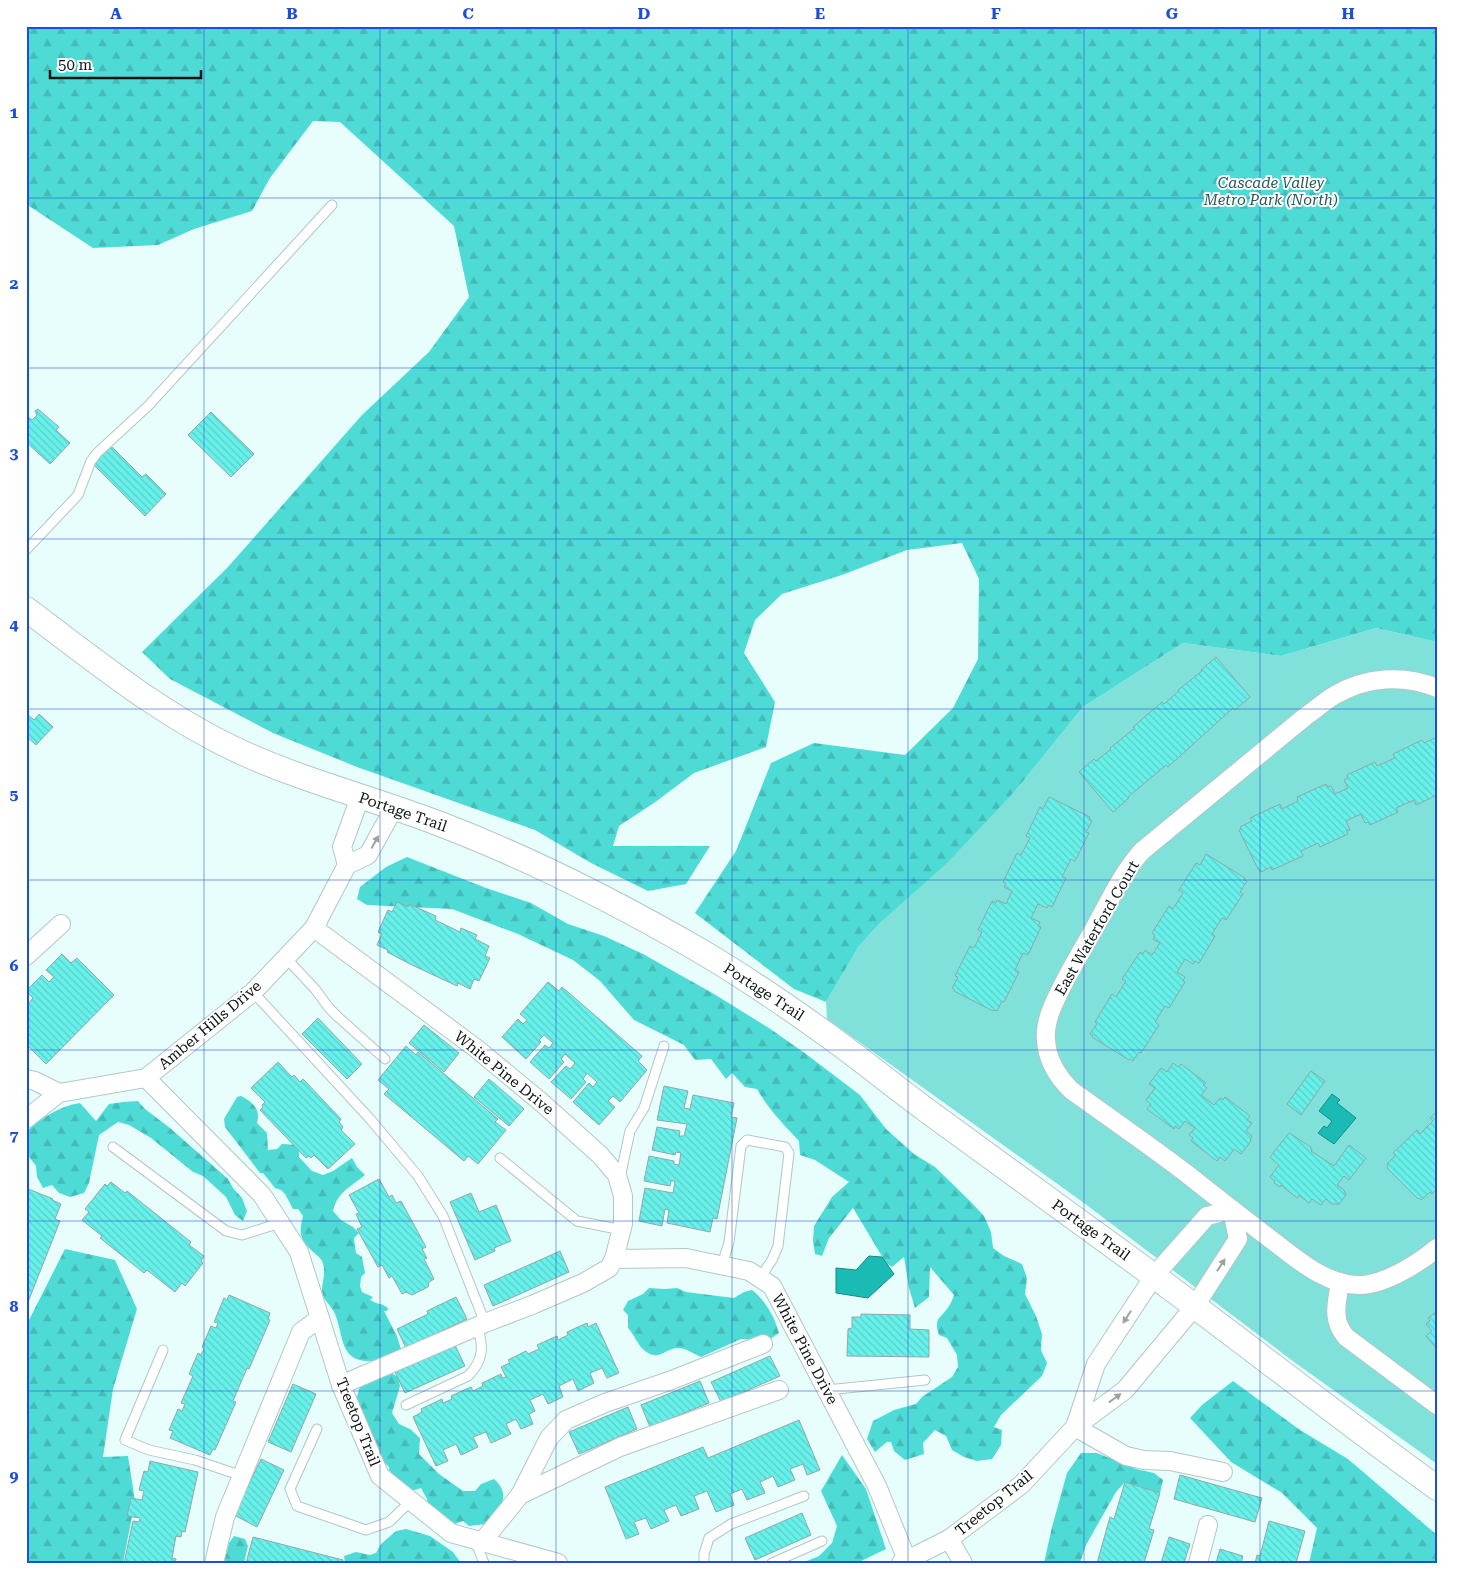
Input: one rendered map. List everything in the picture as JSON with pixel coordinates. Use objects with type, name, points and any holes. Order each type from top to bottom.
[{"type":"main road","name":"Portage Trail","points":[[26,609],[140,694],[186,725],[242,753],[294,775],[360,796],[478,839],[578,884],[699,950],[827,1035],[924,1109],[1195,1306],[1437,1488]]},
{"type":"street","name":"East Waterford Court","points":[[1437,688],[1420,682],[1390,679],[1361,683],[1334,696],[1306,716],[1142,851],[1124,874],[1078,958],[1049,1015],[1047,1026],[1047,1046],[1054,1068],[1061,1080],[1071,1090],[1306,1265],[1325,1276],[1340,1282],[1359,1285],[1374,1283],[1407,1268],[1437,1248]]},
{"type":"street","points":[[360,796],[342,847],[347,865],[368,854],[394,808]]},
{"type":"street","name":"Amber Hills Drive","points":[[26,1119],[59,1093],[146,1078],[253,992],[286,958],[314,928],[347,865]]},
{"type":"street","points":[[26,956],[61,924]]},
{"type":"street","name":"White Pine Drive","points":[[314,928],[476,1049],[520,1084],[600,1155],[617,1175],[623,1196],[622,1230],[614,1259],[686,1258],[748,1271],[772,1286],[877,1486],[904,1562]]},
{"type":"street","name":"Treetop Trail","points":[[146,1078],[262,1195],[299,1252],[341,1385],[380,1476],[451,1533],[558,1563]]},
{"type":"street","points":[[26,1079],[35,1081],[59,1093]]},
{"type":"street","points":[[1154,1276],[1207,1216],[1232,1210],[1238,1238],[1195,1306]]},
{"type":"street","points":[[341,1385],[481,1324],[583,1283],[609,1268],[614,1259]]},
{"type":"street","name":"Treetop Trail","points":[[1075,1426],[1096,1364],[1154,1276]]},
{"type":"street","points":[[1340,1282],[1336,1308],[1336,1320],[1339,1329],[1346,1337],[1437,1405]]},
{"type":"street","name":"Treetop Trail","points":[[904,1562],[948,1539],[1021,1485],[1075,1426],[1125,1390],[1195,1306]]},
{"type":"street","points":[[214,1563],[225,1517],[301,1332],[320,1318]]},
{"type":"street","points":[[479,1541],[520,1494],[549,1438],[566,1420],[604,1403],[669,1381],[763,1344]]},
{"type":"street","points":[[520,1494],[620,1447],[779,1390]]},
{"type":"street","points":[[1075,1426],[1126,1456],[1144,1460],[1170,1461],[1223,1472]]},
{"type":"street","points":[[1198,1563],[1208,1525]]},
{"type":"street","points":[[948,1539],[963,1563]]},
{"type":"lane","points":[[26,550],[78,495],[91,461],[97,453],[148,406],[332,204]]},
{"type":"lane","points":[[286,958],[315,989],[329,1008],[385,1059]]},
{"type":"lane","points":[[253,992],[371,1120],[418,1176],[442,1216],[481,1324],[481,1357],[476,1369],[468,1376],[406,1405]]},
{"type":"lane","points":[[619,1181],[630,1131],[644,1108],[664,1046]]},
{"type":"lane","points":[[722,1265],[729,1242],[741,1146],[747,1140],[785,1147],[789,1153],[778,1246],[772,1260],[760,1278]]},
{"type":"lane","points":[[113,1147],[226,1231],[242,1235],[280,1223]]},
{"type":"lane","points":[[500,1158],[577,1222],[622,1230]]},
{"type":"lane","points":[[164,1350],[125,1440],[149,1450],[195,1460],[242,1476]]},
{"type":"lane","points":[[826,1390],[925,1380]]},
{"type":"lane","points":[[317,1429],[290,1489],[297,1506],[366,1530],[389,1522],[411,1501]]},
{"type":"lane","points":[[704,1563],[704,1554],[709,1538],[731,1524],[804,1496]]},
{"type":"lane","points":[[479,1541],[484,1563]]},
{"type":"lane","points":[[772,1563],[822,1541]]},
{"type":"shaded area","points":[[1376,628],[1437,642],[1437,1464],[1294,1362],[1084,1203],[827,1019],[826,1002],[859,946],[881,922],[1016,790],[1083,707],[1183,643],[1281,656]]},
{"type":"shaded area","points":[[1332,1094],[1340,1100],[1337,1103],[1356,1118],[1334,1144],[1318,1133],[1324,1126],[1327,1128],[1332,1121],[1319,1111]]},
{"type":"shaded area","points":[[869,1256],[882,1257],[894,1274],[868,1298],[836,1293],[836,1268],[856,1270]]},
{"type":"green space","name":"Cascade Valley Metro Park (North)","points":[[26,26],[1437,26],[1437,642],[1376,628],[1281,656],[1183,643],[1083,707],[1016,790],[947,863],[881,922],[859,946],[826,1002],[794,989],[695,913],[736,851],[771,763],[814,743],[905,755],[953,708],[978,659],[979,579],[962,543],[907,550],[842,575],[782,594],[755,620],[744,653],[775,702],[766,747],[694,773],[619,826],[613,846],[710,846],[686,884],[648,891],[591,863],[535,830],[357,767],[273,733],[170,679],[142,652],[227,568],[362,415],[429,352],[469,297],[454,226],[340,122],[313,121],[270,178],[252,211],[194,229],[158,245],[93,248],[26,204]]},
{"type":"green space","points":[[407,857],[486,888],[531,903],[568,924],[604,936],[643,954],[714,994],[769,1028],[860,1095],[886,1129],[914,1154],[935,1167],[971,1202],[984,1216],[991,1232],[993,1248],[1004,1256],[1022,1264],[1027,1278],[1025,1294],[1036,1316],[1042,1334],[1041,1350],[1047,1363],[1042,1376],[1001,1415],[994,1427],[1002,1430],[1001,1445],[992,1459],[977,1461],[964,1457],[952,1450],[946,1436],[935,1430],[923,1443],[924,1454],[905,1460],[894,1451],[891,1442],[887,1442],[875,1452],[867,1439],[873,1421],[894,1410],[916,1404],[922,1397],[952,1377],[958,1367],[957,1355],[947,1338],[939,1335],[937,1321],[949,1306],[954,1295],[930,1267],[929,1297],[915,1308],[909,1288],[904,1257],[892,1267],[886,1263],[853,1208],[829,1238],[822,1256],[815,1254],[813,1241],[814,1226],[832,1197],[849,1182],[815,1160],[800,1155],[799,1141],[771,1110],[757,1089],[745,1087],[732,1073],[726,1079],[711,1059],[695,1060],[684,1045],[634,1020],[600,981],[573,960],[518,934],[452,909],[367,905],[357,899],[360,887],[386,867]]},
{"type":"green space","points":[[241,1096],[249,1101],[257,1110],[257,1123],[267,1133],[268,1150],[277,1149],[282,1144],[299,1145],[299,1157],[312,1171],[323,1175],[333,1171],[352,1158],[365,1175],[341,1194],[333,1211],[341,1220],[359,1233],[354,1238],[356,1253],[362,1257],[365,1273],[361,1277],[360,1286],[362,1292],[373,1297],[370,1300],[388,1308],[387,1311],[384,1311],[397,1336],[401,1349],[394,1354],[383,1359],[360,1360],[353,1357],[344,1346],[335,1314],[323,1295],[324,1272],[322,1261],[302,1238],[301,1226],[303,1216],[298,1209],[293,1209],[281,1190],[275,1188],[263,1173],[260,1173],[225,1127],[224,1119],[237,1097]]},
{"type":"green space","points":[[138,1101],[228,1179],[242,1198],[247,1211],[243,1221],[235,1215],[226,1197],[203,1176],[193,1172],[151,1138],[129,1125],[118,1122],[99,1135],[89,1183],[84,1193],[70,1197],[59,1193],[52,1185],[43,1188],[37,1177],[36,1166],[26,1153],[27,1131],[51,1113],[65,1107],[80,1103],[96,1121],[109,1104]]},
{"type":"green space","points":[[65,1249],[115,1260],[137,1309],[113,1389],[103,1457],[128,1456],[135,1501],[123,1563],[26,1563],[26,1330],[29,1320]]},
{"type":"green space","points":[[649,1288],[677,1288],[686,1292],[734,1298],[752,1290],[769,1309],[779,1333],[763,1344],[741,1339],[701,1357],[681,1348],[659,1355],[650,1354],[643,1349],[628,1328],[628,1315],[623,1310],[628,1301],[643,1294]]},
{"type":"green space","points":[[390,1372],[398,1377],[400,1386],[392,1413],[399,1424],[410,1429],[420,1438],[419,1454],[439,1474],[463,1491],[475,1491],[481,1484],[494,1479],[500,1485],[503,1491],[502,1503],[486,1524],[469,1526],[463,1521],[455,1524],[428,1505],[421,1488],[408,1492],[383,1461],[356,1401],[361,1381]]},
{"type":"green space","points":[[1233,1381],[1300,1430],[1348,1459],[1437,1535],[1437,1563],[1309,1563],[1317,1528],[1282,1493],[1231,1462],[1190,1418],[1202,1405]]},
{"type":"green space","points":[[1081,1453],[1097,1453],[1136,1469],[1154,1473],[1163,1480],[1160,1493],[1125,1482],[1116,1492],[1086,1545],[1080,1563],[1044,1563],[1067,1473]]},
{"type":"green space","points":[[842,1455],[866,1489],[886,1549],[857,1563],[802,1563],[819,1556],[832,1543],[837,1526],[821,1491]]},
{"type":"green space","points":[[406,1529],[430,1536],[453,1552],[461,1563],[345,1563],[344,1556],[356,1552],[370,1555],[376,1553],[381,1544],[396,1531]]},
{"type":"green space","points":[[234,1536],[245,1539],[248,1546],[244,1563],[224,1563],[229,1543]]},
{"type":"building","points":[[38,409],[59,427],[56,430],[70,443],[50,464],[26,442],[26,415],[32,420],[37,415],[35,411]]},
{"type":"building","points":[[211,412],[254,454],[231,477],[188,435]]},
{"type":"building","points":[[111,446],[142,477],[146,474],[166,494],[145,516],[93,464]]},
{"type":"building","points":[[1216,657],[1250,697],[1235,710],[1233,708],[1168,767],[1166,765],[1113,812],[1079,772],[1094,759],[1096,761],[1111,749],[1135,728],[1133,727],[1162,702],[1164,704]]},
{"type":"building","points":[[26,713],[34,720],[39,714],[53,727],[36,745],[26,736]]},
{"type":"building","points":[[1435,738],[1437,741],[1437,795],[1416,805],[1414,800],[1396,808],[1398,812],[1370,825],[1368,822],[1365,823],[1361,814],[1346,821],[1350,830],[1346,831],[1348,834],[1320,847],[1318,843],[1301,851],[1303,856],[1272,870],[1271,867],[1261,872],[1258,869],[1239,830],[1241,829],[1240,827],[1252,821],[1250,818],[1280,804],[1282,809],[1298,801],[1297,797],[1326,784],[1328,787],[1331,786],[1335,794],[1348,788],[1344,780],[1348,778],[1347,775],[1375,762],[1377,766],[1395,758],[1393,754],[1422,740],[1424,743]]},
{"type":"building","points":[[1049,797],[1090,817],[1089,819],[1092,821],[1086,832],[1089,833],[1075,861],[1071,859],[1062,877],[1066,878],[1052,907],[1049,905],[1047,908],[1038,904],[1031,918],[1040,922],[1038,926],[1041,927],[1028,955],[1023,953],[1015,970],[1019,972],[1004,1002],[1002,1001],[997,1011],[993,1011],[954,991],[952,988],[958,977],[955,976],[970,946],[974,948],[982,932],[978,930],[992,901],[996,903],[997,900],[1006,904],[1012,891],[1004,887],[1006,883],[1003,882],[1017,853],[1021,855],[1030,838],[1026,836],[1040,807],[1043,809]]},
{"type":"building","points":[[1206,854],[1245,878],[1244,880],[1247,881],[1240,892],[1243,894],[1226,920],[1222,918],[1212,934],[1215,936],[1199,963],[1195,961],[1193,964],[1185,959],[1177,972],[1185,977],[1183,981],[1185,982],[1169,1008],[1165,1006],[1155,1022],[1159,1025],[1141,1053],[1139,1052],[1133,1061],[1129,1060],[1090,1034],[1112,994],[1116,997],[1126,981],[1122,979],[1140,952],[1143,954],[1145,950],[1152,955],[1160,943],[1153,939],[1155,935],[1152,933],[1169,906],[1173,909],[1183,893],[1179,890],[1196,863],[1200,865]]},
{"type":"building","points":[[397,902],[408,907],[409,904],[436,916],[435,920],[460,932],[461,928],[477,935],[475,939],[489,946],[485,956],[490,958],[479,981],[474,979],[470,989],[458,983],[457,986],[412,965],[377,945],[382,934],[378,932],[388,910],[392,912]]},
{"type":"building","points":[[62,954],[71,963],[77,958],[114,995],[46,1064],[26,1044],[26,1002],[28,1004],[33,998],[26,991],[42,975],[49,982],[54,977],[46,970]]},
{"type":"building","points":[[548,982],[559,991],[562,987],[642,1056],[638,1061],[647,1070],[620,1102],[613,1096],[608,1101],[615,1107],[599,1125],[573,1102],[589,1083],[593,1087],[597,1082],[587,1073],[583,1079],[586,1082],[571,1099],[551,1082],[566,1066],[570,1069],[575,1063],[565,1054],[561,1059],[564,1062],[549,1079],[530,1062],[545,1045],[549,1048],[553,1043],[544,1035],[539,1040],[541,1042],[526,1059],[502,1037],[518,1019],[523,1024],[527,1020],[520,1014]]},
{"type":"building","points":[[318,1018],[362,1064],[347,1079],[302,1034]]},
{"type":"building","points":[[424,1025],[459,1053],[444,1072],[409,1043]]},
{"type":"building","points":[[406,1046],[416,1055],[418,1052],[498,1119],[495,1122],[506,1130],[478,1164],[468,1156],[464,1161],[384,1094],[389,1089],[378,1080]]},
{"type":"building","points":[[278,1062],[292,1077],[294,1075],[300,1082],[303,1079],[341,1119],[339,1122],[343,1127],[341,1130],[355,1144],[328,1169],[314,1155],[311,1158],[309,1156],[306,1158],[260,1110],[265,1102],[251,1088]]},
{"type":"building","points":[[1173,1063],[1178,1067],[1181,1064],[1206,1083],[1203,1085],[1207,1088],[1201,1095],[1214,1105],[1220,1098],[1223,1100],[1225,1097],[1250,1116],[1247,1120],[1252,1123],[1246,1131],[1252,1136],[1251,1141],[1241,1154],[1234,1149],[1225,1161],[1220,1157],[1217,1161],[1191,1141],[1193,1138],[1189,1135],[1195,1128],[1185,1121],[1179,1129],[1175,1126],[1174,1129],[1147,1109],[1151,1104],[1146,1100],[1155,1088],[1149,1084],[1161,1068],[1167,1072]]},
{"type":"building","points":[[1311,1071],[1325,1081],[1301,1115],[1287,1104]]},
{"type":"building","points":[[489,1079],[524,1109],[509,1126],[474,1097]]},
{"type":"building","points":[[664,1086],[688,1091],[684,1108],[690,1109],[693,1095],[734,1103],[731,1117],[737,1118],[717,1219],[713,1218],[710,1232],[667,1223],[669,1210],[665,1209],[662,1226],[639,1221],[645,1188],[673,1193],[675,1181],[671,1181],[670,1186],[644,1181],[649,1156],[674,1161],[674,1164],[679,1165],[681,1153],[676,1152],[675,1155],[652,1150],[657,1127],[680,1131],[679,1136],[684,1136],[687,1124],[657,1120]]},
{"type":"building","points":[[1437,1111],[1437,1189],[1421,1200],[1387,1168],[1387,1164],[1396,1155],[1393,1153],[1417,1130],[1420,1134],[1433,1121],[1430,1118]]},
{"type":"building","points":[[1289,1133],[1311,1147],[1311,1151],[1334,1166],[1349,1145],[1366,1158],[1349,1180],[1344,1176],[1337,1185],[1344,1190],[1346,1195],[1339,1204],[1332,1204],[1326,1199],[1321,1205],[1312,1199],[1309,1203],[1299,1195],[1297,1198],[1281,1185],[1280,1187],[1274,1183],[1275,1181],[1270,1177],[1279,1165],[1270,1157]]},
{"type":"building","points":[[379,1179],[389,1197],[392,1195],[396,1203],[401,1201],[426,1247],[422,1249],[427,1258],[424,1259],[434,1279],[429,1282],[428,1287],[412,1295],[406,1292],[402,1294],[392,1276],[389,1278],[382,1265],[378,1267],[357,1229],[362,1227],[356,1214],[359,1213],[349,1195]]},
{"type":"building","points":[[111,1182],[125,1193],[127,1191],[191,1242],[189,1245],[204,1256],[201,1261],[203,1263],[185,1286],[182,1283],[175,1292],[147,1270],[144,1273],[100,1238],[102,1236],[82,1220],[89,1212],[85,1209],[105,1184],[107,1186]]},
{"type":"building","points":[[26,1188],[61,1204],[55,1219],[60,1221],[28,1302],[26,1301]]},
{"type":"building","points":[[471,1193],[479,1212],[496,1205],[511,1241],[494,1248],[495,1251],[475,1260],[450,1202]]},
{"type":"building","points":[[560,1251],[569,1272],[493,1306],[484,1285]]},
{"type":"building","points":[[229,1295],[270,1313],[268,1319],[270,1320],[233,1401],[236,1402],[215,1450],[213,1449],[210,1455],[170,1438],[173,1431],[169,1430],[178,1409],[182,1411],[185,1404],[181,1403],[193,1376],[189,1374],[198,1353],[201,1355],[204,1349],[202,1347],[211,1326],[216,1328],[218,1323],[214,1322],[224,1298],[227,1300]]},
{"type":"building","points":[[456,1297],[467,1319],[406,1348],[397,1329],[428,1314],[427,1311]]},
{"type":"building","points":[[1437,1311],[1437,1349],[1426,1336],[1432,1331],[1426,1324],[1430,1321],[1428,1318]]},
{"type":"building","points":[[861,1314],[910,1315],[910,1329],[929,1330],[929,1357],[847,1356],[848,1329],[852,1328],[852,1317],[861,1317]]},
{"type":"building","points":[[587,1323],[588,1327],[596,1323],[619,1373],[607,1378],[602,1368],[590,1373],[594,1383],[578,1391],[573,1379],[559,1386],[563,1397],[548,1404],[543,1394],[530,1400],[535,1411],[529,1414],[533,1424],[521,1429],[516,1419],[506,1424],[511,1434],[491,1443],[486,1432],[473,1437],[478,1447],[461,1455],[456,1444],[443,1450],[448,1461],[436,1466],[413,1417],[422,1412],[421,1409],[442,1399],[443,1403],[452,1399],[451,1396],[471,1387],[473,1391],[483,1386],[482,1383],[501,1374],[502,1378],[506,1377],[501,1367],[510,1363],[508,1360],[526,1351],[528,1354],[539,1349],[537,1345],[557,1336],[558,1340],[568,1335],[567,1332]]},
{"type":"building","points":[[455,1345],[465,1366],[405,1393],[395,1372]]},
{"type":"building","points":[[770,1356],[780,1376],[721,1402],[711,1382]]},
{"type":"building","points":[[700,1381],[709,1403],[650,1427],[641,1405]]},
{"type":"building","points":[[293,1384],[316,1394],[291,1452],[268,1442]]},
{"type":"building","points":[[628,1407],[637,1429],[579,1454],[569,1432]]},
{"type":"building","points":[[799,1420],[820,1470],[807,1475],[803,1464],[790,1469],[795,1480],[778,1487],[773,1476],[760,1482],[765,1493],[747,1500],[742,1489],[730,1494],[734,1505],[716,1512],[707,1491],[694,1496],[699,1509],[681,1516],[676,1505],[664,1510],[669,1521],[651,1529],[646,1518],[634,1522],[639,1534],[626,1539],[605,1487],[703,1447],[708,1458]]},
{"type":"building","points":[[261,1459],[284,1470],[257,1527],[234,1515]]},
{"type":"building","points":[[150,1461],[198,1472],[185,1532],[182,1531],[181,1537],[176,1536],[172,1558],[176,1559],[175,1563],[124,1563],[133,1521],[139,1522],[140,1518],[127,1516],[131,1498],[142,1500],[144,1491],[139,1490],[144,1471],[148,1472]]},
{"type":"building","points":[[1180,1475],[1262,1498],[1255,1522],[1174,1499]]},
{"type":"building","points":[[1125,1482],[1160,1493],[1149,1529],[1154,1530],[1144,1563],[1097,1563],[1110,1517],[1114,1519]]},
{"type":"building","points":[[802,1513],[811,1535],[755,1560],[745,1538]]},
{"type":"building","points":[[1269,1521],[1305,1531],[1296,1563],[1255,1563],[1257,1555],[1260,1556]]},
{"type":"building","points":[[253,1537],[343,1560],[342,1563],[246,1563]]},
{"type":"building","points":[[1169,1537],[1190,1544],[1184,1563],[1161,1563]]},
{"type":"building","points":[[1220,1549],[1243,1556],[1241,1563],[1216,1563]]}]
